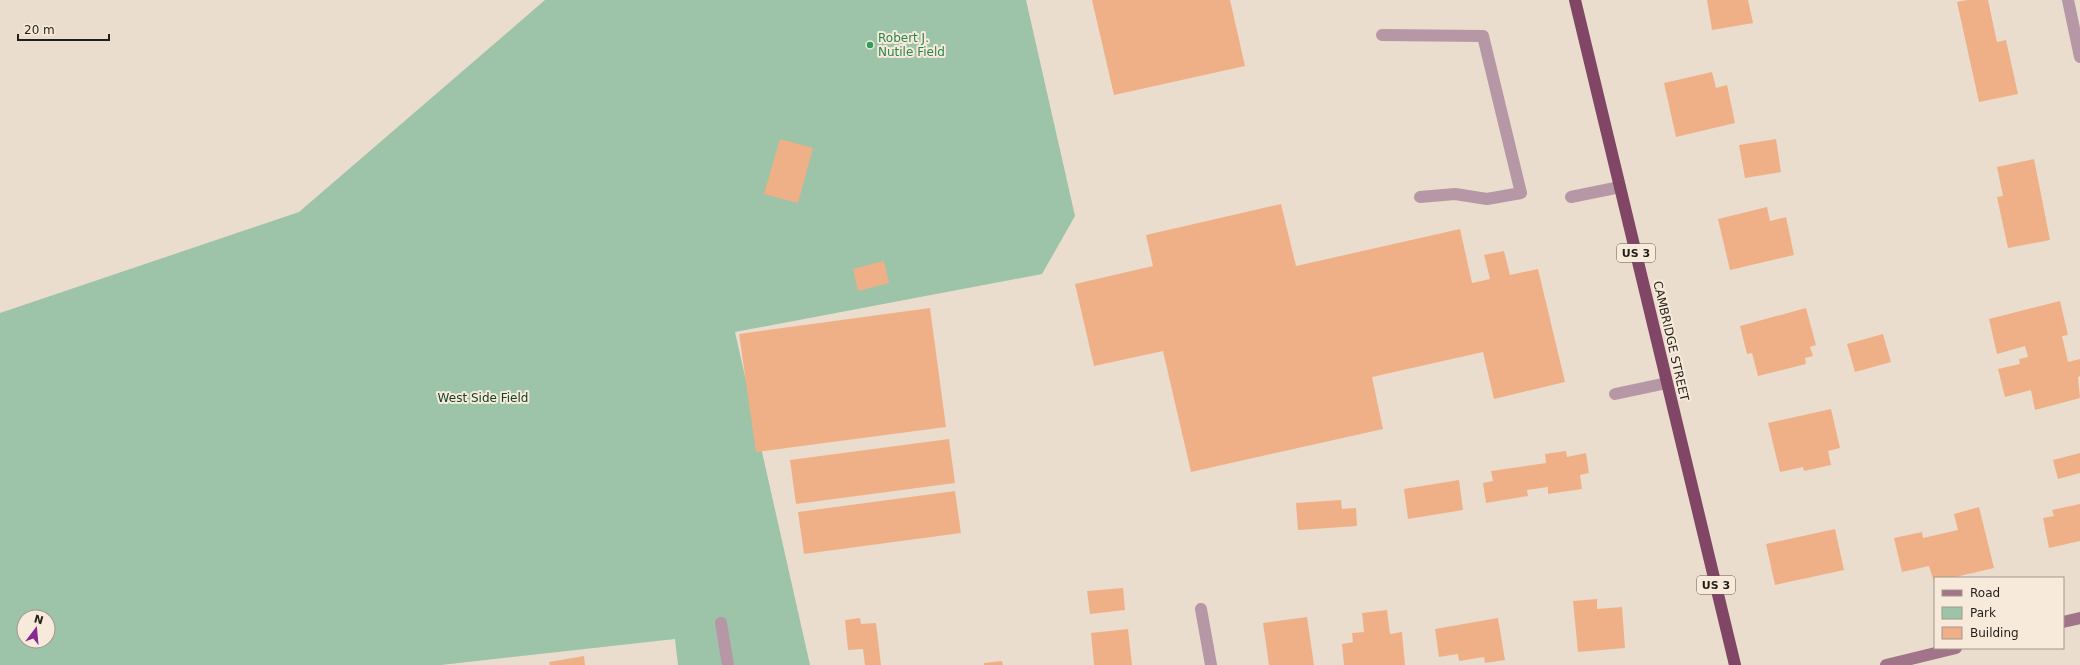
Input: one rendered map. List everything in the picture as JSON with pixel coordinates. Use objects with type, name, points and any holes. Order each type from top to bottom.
[{"type":"highway","name":"CAMBRIDGE STREET","points":[[1575,0],[1735,665]]},
{"type":"street","points":[[2068,0],[2080,57]]},
{"type":"street","points":[[1382,34],[1483,36],[1521,193],[1487,199],[1455,194],[1420,197]]},
{"type":"street","points":[[1571,197],[1620,187]]},
{"type":"street","points":[[1615,394],[1667,383]]},
{"type":"street","points":[[1201,609],[1210,665]]},
{"type":"street","points":[[2064,622],[2080,618]]},
{"type":"street","points":[[721,623],[728,665]]},
{"type":"street","points":[[1886,665],[1952,649]]},
{"type":"green space","name":"West Side Field","points":[[545,0],[1026,0],[1075,216],[1042,274],[735,332],[810,665],[678,665],[675,639],[441,665],[0,665],[0,313],[299,212]]},
{"type":"building","points":[[1092,0],[1230,0],[1245,66],[1114,95]]},
{"type":"building","points":[[1707,0],[1748,0],[1753,23],[1712,30]]},
{"type":"building","points":[[1967,0],[1988,0],[1997,42],[2006,40],[2018,94],[1979,102],[1957,2]]},
{"type":"building","points":[[1712,72],[1716,88],[1727,85],[1735,123],[1676,137],[1664,83]]},
{"type":"building","points":[[780,139],[813,148],[798,203],[764,194]]},
{"type":"building","points":[[1776,139],[1781,172],[1745,178],[1739,145]]},
{"type":"building","points":[[2034,159],[2050,240],[2008,248],[1997,197],[2003,196],[1997,167]]},
{"type":"building","points":[[1281,204],[1296,266],[1460,229],[1472,283],[1490,279],[1484,255],[1504,251],[1510,275],[1538,269],[1565,382],[1494,399],[1483,352],[1372,377],[1383,429],[1191,472],[1163,351],[1094,366],[1075,284],[1153,266],[1146,235]]},
{"type":"building","points":[[1767,207],[1770,221],[1786,217],[1794,255],[1730,270],[1718,219]]},
{"type":"building","points":[[884,261],[889,283],[858,291],[853,269]]},
{"type":"building","points":[[2060,301],[2068,335],[2062,336],[2068,362],[2080,359],[2080,376],[2078,377],[2080,398],[2035,410],[2031,390],[2005,397],[1998,369],[2020,364],[2019,359],[2028,357],[2025,346],[1997,354],[1989,319]]},
{"type":"building","points":[[930,308],[946,427],[756,452],[739,334]]},
{"type":"building","points":[[1806,308],[1816,345],[1810,347],[1813,356],[1805,358],[1806,364],[1758,376],[1752,353],[1747,354],[1740,326]]},
{"type":"building","points":[[1883,334],[1891,362],[1855,372],[1847,344]]},
{"type":"building","points":[[1831,409],[1840,448],[1828,451],[1831,465],[1804,471],[1803,467],[1780,472],[1768,423]]},
{"type":"building","points":[[949,439],[955,483],[796,504],[790,460]]},
{"type":"building","points":[[1566,451],[1567,457],[1586,453],[1589,473],[1580,475],[1582,489],[1548,494],[1548,487],[1527,490],[1528,496],[1486,503],[1483,483],[1493,481],[1491,471],[1546,463],[1545,454]]},
{"type":"building","points":[[2080,453],[2080,473],[2058,479],[2053,460]]},
{"type":"building","points":[[1459,480],[1463,510],[1408,519],[1404,489]]},
{"type":"building","points":[[955,491],[961,533],[804,554],[798,512]]},
{"type":"building","points":[[1341,500],[1342,509],[1356,508],[1357,526],[1298,530],[1296,503]]},
{"type":"building","points":[[2080,504],[2080,541],[2049,548],[2043,518],[2054,516],[2052,510]]},
{"type":"building","points":[[1979,507],[1994,568],[1955,577],[1934,577],[1934,582],[1929,566],[1902,572],[1894,538],[1922,532],[1923,538],[1958,530],[1954,514]]},
{"type":"building","points":[[1835,529],[1844,570],[1775,585],[1766,544]]},
{"type":"building","points":[[1123,588],[1125,610],[1090,614],[1087,591]]},
{"type":"building","points":[[1597,599],[1597,609],[1622,607],[1625,648],[1578,652],[1573,601]]},
{"type":"building","points":[[1387,610],[1390,634],[1402,632],[1405,665],[1344,665],[1342,644],[1353,642],[1352,633],[1364,632],[1362,613]]},
{"type":"building","points":[[1307,617],[1314,665],[1269,665],[1263,623]]},
{"type":"building","points":[[860,618],[861,624],[876,623],[881,665],[865,665],[863,649],[848,650],[845,620]]},
{"type":"building","points":[[1498,618],[1505,660],[1485,663],[1484,657],[1459,661],[1458,654],[1439,657],[1435,629]]},
{"type":"building","points":[[1128,629],[1132,665],[1094,665],[1091,633]]},
{"type":"building","points":[[584,656],[585,665],[550,665],[549,662]]},
{"type":"building","points":[[1002,661],[1003,665],[984,665],[984,663]]},
{"type":"place","name":"Robert J. Nutile Field","points":[[870,45]]}]
